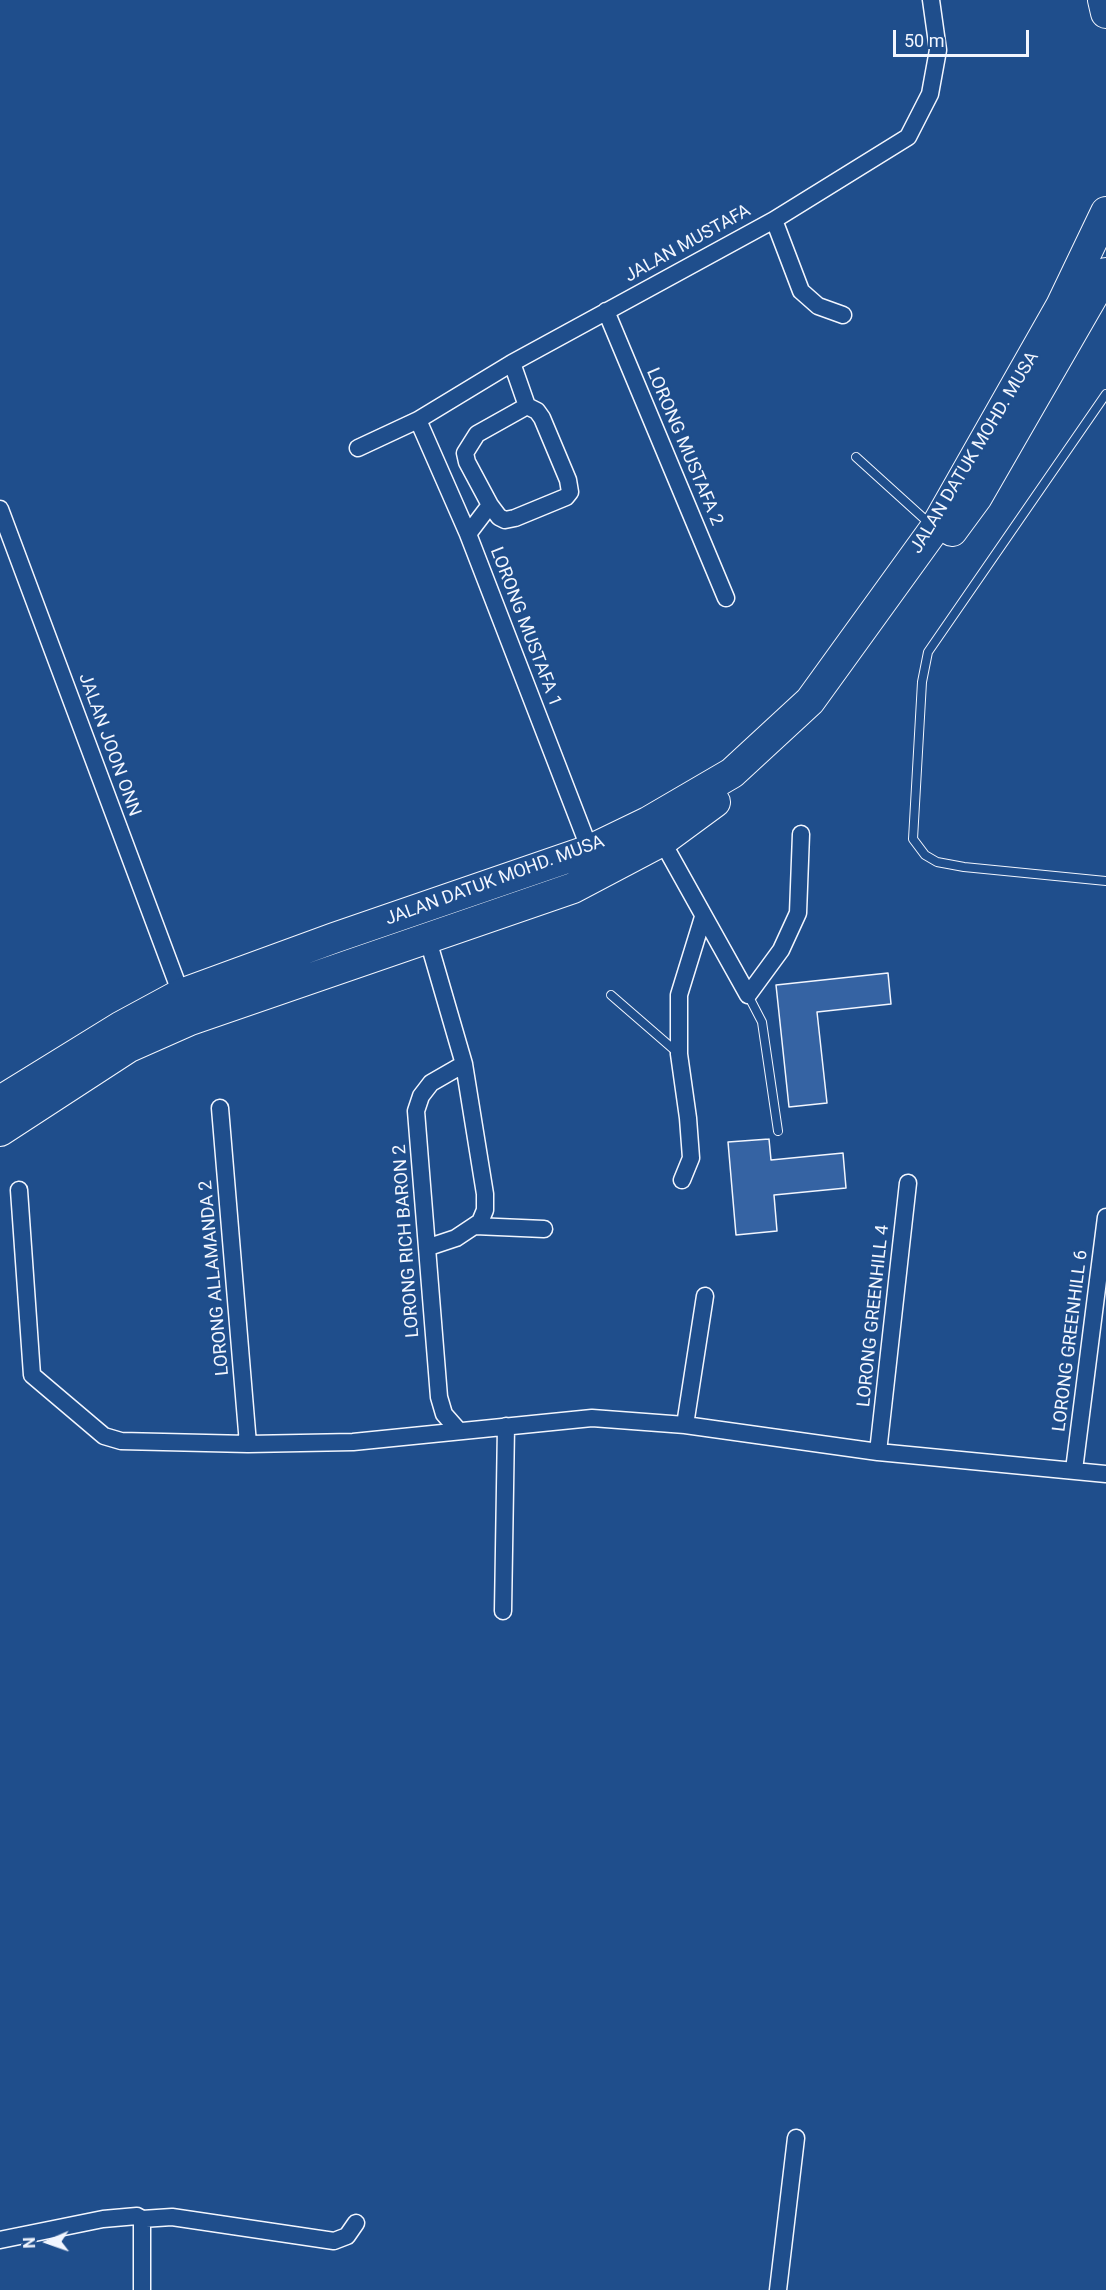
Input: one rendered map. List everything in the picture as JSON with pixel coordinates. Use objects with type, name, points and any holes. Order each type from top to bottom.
[{"type":"highway","points":[[1103,0],[1106,13]]},
{"type":"highway","name":"JALAN DATUK MOHD. MUSA","points":[[0,1101],[120,1027],[181,994],[590,850],[648,822],[732,773],[810,701],[935,528],[1061,306],[1106,212]]},
{"type":"highway","name":"JALAN DATUK MOHD. MUSA","points":[[0,1131],[129,1047],[190,1020],[428,940],[573,888],[662,841],[740,784],[828,707],[976,497],[1106,273]]},
{"type":"highway","points":[[394,919],[417,926],[428,940]]},
{"type":"street","name":"JALAN MUSTAFA","points":[[358,448],[418,420],[512,363],[774,220],[908,136],[930,94],[938,50],[931,0]]},
{"type":"street","points":[[774,220],[801,291],[818,306],[843,315]]},
{"type":"street","name":"LORONG MUSTAFA 2","points":[[606,311],[726,598]]},
{"type":"street","points":[[512,363],[527,406],[537,411],[542,418],[568,480],[570,492],[566,497],[505,520],[499,518],[490,505],[467,462],[467,447],[477,434],[527,406]]},
{"type":"street","name":"LORONG MUSTAFA 1","points":[[418,420],[468,534],[590,850]]},
{"type":"street","points":[[468,534],[490,505]]},
{"type":"street","name":"JALAN JOON ONN","points":[[0,509],[181,994]]},
{"type":"street","points":[[662,841],[748,995],[781,950],[798,913],[801,834]]},
{"type":"street","points":[[682,1180],[691,1158],[679,1054],[679,995],[703,917]]},
{"type":"street","points":[[428,940],[464,1064],[485,1194],[485,1209],[480,1222],[456,1238],[429,1247]]},
{"type":"street","name":"LORONG RICH BARON 2","points":[[459,1431],[444,1414],[439,1397],[429,1247],[416,1111],[431,1083],[464,1064]]},
{"type":"street","name":"LORONG ALLAMANDA 2","points":[[220,1108],[248,1444]]},
{"type":"street","name":"LORONG GREENHILL 4","points":[[878,1452],[908,1184]]},
{"type":"street","points":[[19,1190],[32,1375],[54,1396],[104,1436],[121,1441],[248,1444],[353,1442],[592,1418],[686,1425],[878,1452],[1106,1474]]},
{"type":"street","name":"LORONG GREENHILL 6","points":[[1074,1470],[1106,1216]]},
{"type":"street","points":[[475,1226],[544,1229]]},
{"type":"street","points":[[686,1425],[705,1296]]},
{"type":"street","points":[[503,1611],[506,1426]]},
{"type":"street","points":[[778,2290],[796,2138]]},
{"type":"street","points":[[0,2240],[103,2219],[136,2216],[142,2219],[172,2217],[334,2241],[347,2236],[356,2223]]},
{"type":"street","points":[[142,2219],[142,2290]]},
{"type":"lane","points":[[1106,394],[928,652],[922,682],[913,840],[924,855],[946,863],[1106,881]]},
{"type":"lane","points":[[856,457],[935,528]]},
{"type":"lane","points":[[611,995],[679,1054]]},
{"type":"lane","points":[[748,995],[762,1022],[778,1131]]},
{"type":"building","points":[[888,973],[891,1004],[817,1012],[827,1103],[789,1107],[776,985]]},
{"type":"building","points":[[769,1139],[771,1160],[843,1153],[846,1188],[774,1195],[777,1231],[736,1235],[728,1142]]}]
